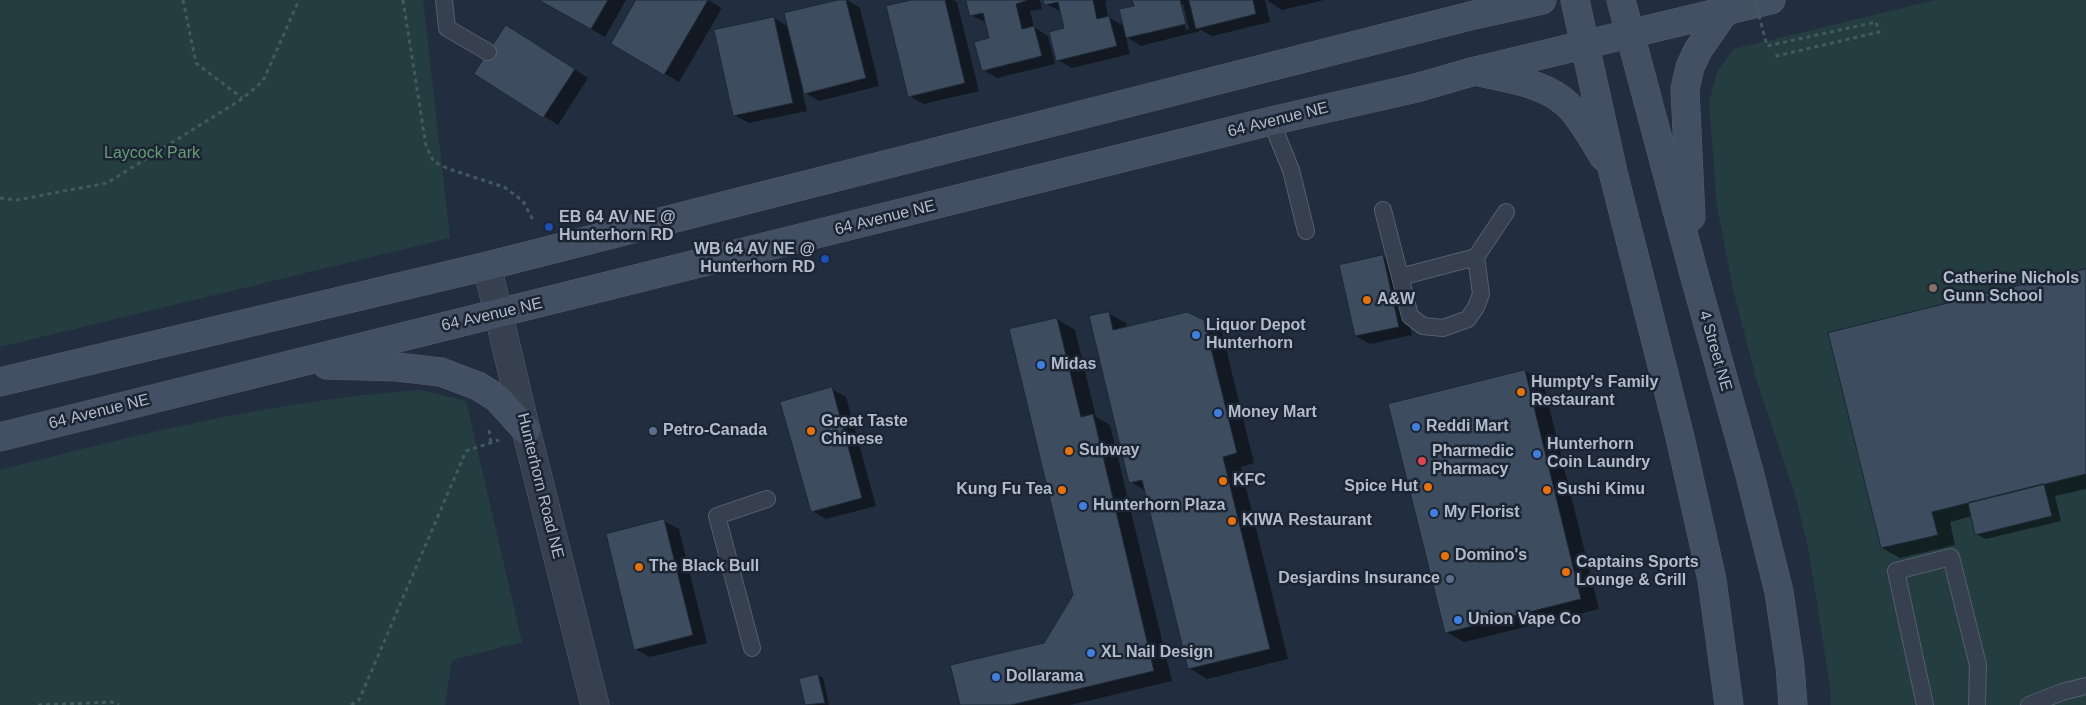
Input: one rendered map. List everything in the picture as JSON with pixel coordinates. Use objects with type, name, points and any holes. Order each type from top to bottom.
[{"type":"main road","points":[[0,382],[488,266],[1482,8],[1542,0]]},
{"type":"main road","points":[[1575,0],[1613,172],[1680,437],[1712,580],[1729,705]]},
{"type":"main road","name":"4 Street NE","points":[[1621,0],[1750,475],[1779,592],[1790,666],[1793,705]]},
{"type":"main road","name":"64 Avenue NE","points":[[0,437],[1271,121],[1416,88],[1475,71],[1771,0]]},
{"type":"main road","points":[[1694,274],[1685,88],[1690,67],[1698,50],[1725,11]]},
{"type":"main road","points":[[1475,71],[1539,86],[1567,104],[1576,114],[1613,172]]},
{"type":"main road","points":[[293,364],[397,367],[441,372],[478,386],[497,398],[526,432]]},
{"type":"street","name":"Hunterhorn Road NE","points":[[488,266],[526,432],[595,705]]},
{"type":"lane","points":[[444,0],[447,28],[488,52]]},
{"type":"lane","points":[[1271,121],[1291,170],[1306,231]]},
{"type":"lane","points":[[1383,210],[1410,316],[1422,326],[1444,328],[1468,319],[1476,307],[1481,294],[1476,257],[1506,212]]},
{"type":"lane","points":[[1400,277],[1476,257]]},
{"type":"lane","points":[[752,648],[717,516],[767,500]]},
{"type":"lane","points":[[1925,705],[1896,571],[1952,557],[1978,664],[1977,705]]},
{"type":"lane","points":[[2029,705],[2062,692],[2086,686]]},
{"type":"path","points":[[183,0],[196,63],[242,99]]},
{"type":"path","points":[[0,198],[17,200],[107,183],[242,99],[263,81],[298,0]]},
{"type":"path","points":[[403,0],[426,146],[434,162],[449,169],[504,187],[523,201],[532,220]]},
{"type":"path","points":[[1756,0],[1767,46],[1876,22],[1879,32],[1772,57]]},
{"type":"path","points":[[350,705],[358,700],[466,451],[526,432]]},
{"type":"path","points":[[38,705],[112,702],[119,705]]},
{"type":"green space","name":"Laycock Park","points":[[0,0],[423,0],[450,238],[0,347]]},
{"type":"green space","name":"Catherine Nichols Gunn School","points":[[1935,0],[2086,0],[2086,705],[1831,705],[1830,686],[1808,547],[1795,494],[1757,382],[1733,289],[1717,206],[1709,102],[1718,70],[1734,49]]},
{"type":"green space","points":[[420,390],[466,401],[522,642],[452,660],[445,705],[0,705],[0,470],[208,420],[313,402]]},
{"type":"building","points":[[539,0],[608,0],[591,29]]},
{"type":"building","points":[[636,0],[708,0],[664,75],[611,44]]},
{"type":"building","points":[[838,0],[846,0],[866,78],[804,94],[784,13]]},
{"type":"building","points":[[912,0],[945,0],[965,83],[908,97],[886,6]]},
{"type":"building","points":[[966,0],[1028,0],[1016,4],[1022,29],[1034,26],[1042,56],[982,71],[974,42],[989,38],[983,13],[970,16]]},
{"type":"building","points":[[1043,0],[1093,0],[1097,19],[1109,16],[1117,46],[1056,61],[1049,32],[1064,28],[1058,2],[1045,5]]},
{"type":"building","points":[[1132,0],[1180,0],[1186,24],[1126,38],[1119,9],[1134,6]]},
{"type":"building","points":[[1189,0],[1253,0],[1256,14],[1196,29]]},
{"type":"building","points":[[774,17],[793,103],[733,116],[714,30]]},
{"type":"building","points":[[506,25],[575,69],[543,118],[474,74]]},
{"type":"building","points":[[1383,255],[1399,327],[1355,336],[1339,265]]},
{"type":"building","points":[[2086,269],[2086,474],[1932,512],[1938,535],[1881,548],[1828,333]]},
{"type":"building","points":[[1109,312],[1113,330],[1187,312],[1204,320],[1237,453],[1223,457],[1270,649],[1188,669],[1142,480],[1129,483],[1089,316]]},
{"type":"building","name":"Hunterhorn Plaza","points":[[1057,318],[1081,417],[1093,414],[1154,671],[1011,705],[960,705],[950,665],[1044,643],[1073,595],[1009,329]]},
{"type":"building","points":[[1525,370],[1581,599],[1445,633],[1388,404]]},
{"type":"building","points":[[832,387],[862,498],[811,512],[780,402]]},
{"type":"building","points":[[2044,484],[2052,516],[1975,535],[1968,503]]},
{"type":"building","points":[[664,519],[693,635],[634,650],[606,534]]},
{"type":"building","points":[[818,674],[825,703],[805,705],[799,679]]},
{"type":"place","name":"EB 64 AV NE @ Hunterhorn RD","points":[[549,227]]},
{"type":"place","name":"WB 64 AV NE @ Hunterhorn RD","points":[[825,259]]},
{"type":"place","name":"Catherine Nichols Gunn School","points":[[1933,288]]},
{"type":"place","name":"A&W","points":[[1367,300]]},
{"type":"place","name":"Liquor Depot Hunterhorn","points":[[1196,335]]},
{"type":"place","name":"Midas","points":[[1041,365]]},
{"type":"place","name":"Humpty's Family Restaurant","points":[[1521,392]]},
{"type":"place","name":"Money Mart","points":[[1218,413]]},
{"type":"place","name":"Reddi Mart","points":[[1416,427]]},
{"type":"place","name":"Petro-Canada","points":[[653,431]]},
{"type":"place","name":"Great Taste Chinese","points":[[811,431]]},
{"type":"place","name":"Subway","points":[[1069,451]]},
{"type":"place","name":"Hunterhorn Coin Laundry","points":[[1537,454]]},
{"type":"place","name":"Pharmedic Pharmacy","points":[[1422,461]]},
{"type":"place","name":"KFC","points":[[1223,481]]},
{"type":"place","name":"Spice Hut","points":[[1428,487]]},
{"type":"place","name":"Kung Fu Tea","points":[[1062,490]]},
{"type":"place","name":"Sushi Kimu","points":[[1547,490]]},
{"type":"place","name":"Hunterhorn Plaza","points":[[1083,506]]},
{"type":"place","name":"My Florist","points":[[1434,513]]},
{"type":"place","name":"KIWA Restaurant","points":[[1232,521]]},
{"type":"place","name":"Domino's","points":[[1445,556]]},
{"type":"place","name":"The Black Bull","points":[[639,567]]},
{"type":"place","name":"Captains Sports Lounge & Grill","points":[[1566,572]]},
{"type":"place","name":"Desjardins Insurance","points":[[1450,579]]},
{"type":"place","name":"Union Vape Co","points":[[1458,620]]},
{"type":"place","name":"XL Nail Design","points":[[1091,653]]},
{"type":"place","name":"Dollarama","points":[[996,677]]}]
